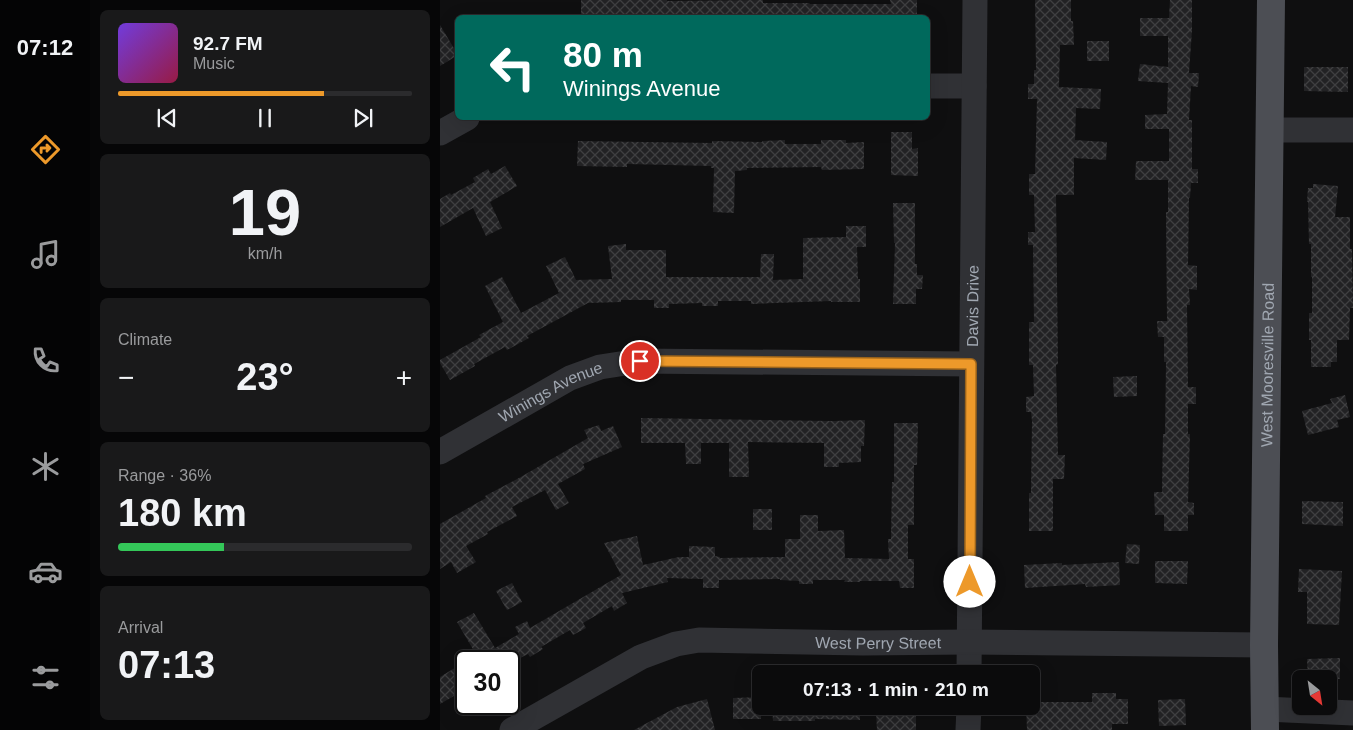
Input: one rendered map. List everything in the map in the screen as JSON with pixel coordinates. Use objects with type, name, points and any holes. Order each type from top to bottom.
[{"type":"main road","name":"West Mooresville Road","points":[[1265,719],[1264,645],[1270,0]]},
{"type":"street","name":"Davis Drive","points":[[969,665],[975,0]]},
{"type":"street","points":[[930,86],[974,86]]},
{"type":"street","points":[[440,133],[463,120]]},
{"type":"street","points":[[1269,130],[1353,130]]},
{"type":"street","name":"Winings Avenue","points":[[440,452],[570,378],[600,367],[624,363],[649,361],[971,364]]},
{"type":"street","name":"West Perry Street","points":[[512,730],[641,657],[676,644],[699,640],[863,644],[969,642],[1264,645]]},
{"type":"street","points":[[1265,719],[1353,713]]},
{"type":"street","points":[[968,730],[969,715]]},
{"type":"building","points":[[581,0],[763,0],[763,3],[891,4],[890,0],[917,0],[917,15],[581,15]]},
{"type":"building","points":[[1035,0],[1071,0],[1074,45],[1060,45],[1059,87],[1101,89],[1100,109],[1076,108],[1075,140],[1107,142],[1106,160],[1074,158],[1074,195],[1056,195],[1058,455],[1065,455],[1064,479],[1053,479],[1053,531],[1029,531],[1032,421],[1031,412],[1026,412],[1026,397],[1034,396],[1033,365],[1029,365],[1029,322],[1034,322],[1033,245],[1028,245],[1028,232],[1035,232],[1034,195],[1029,195],[1029,174],[1035,174],[1037,99],[1028,99],[1028,84],[1034,84],[1034,70],[1036,70]]},
{"type":"building","points":[[1170,0],[1192,0],[1189,73],[1199,73],[1198,87],[1191,86],[1189,120],[1192,120],[1192,169],[1198,169],[1198,183],[1191,183],[1189,198],[1188,265],[1197,266],[1197,290],[1189,289],[1190,305],[1187,305],[1188,387],[1196,387],[1196,404],[1188,404],[1188,434],[1190,434],[1188,502],[1194,503],[1194,515],[1188,515],[1188,531],[1164,531],[1164,515],[1155,515],[1154,492],[1162,492],[1163,434],[1165,434],[1166,362],[1164,362],[1164,337],[1158,337],[1157,321],[1167,321],[1166,212],[1168,212],[1168,180],[1135,180],[1136,161],[1169,161],[1169,129],[1145,129],[1145,115],[1167,114],[1168,83],[1138,81],[1140,64],[1168,67],[1168,36],[1140,36],[1140,18],[1169,18]]},
{"type":"building","points":[[440,25],[455,50],[455,57],[440,66]]},
{"type":"building","points":[[1087,41],[1109,41],[1109,61],[1087,61]]},
{"type":"building","points":[[1304,67],[1348,67],[1348,92],[1304,91]]},
{"type":"building","points":[[891,132],[912,132],[912,149],[918,148],[918,176],[891,175]]},
{"type":"building","points":[[785,140],[785,144],[821,144],[821,140],[846,140],[846,143],[864,142],[864,169],[822,170],[821,167],[747,168],[747,170],[735,171],[734,213],[713,212],[714,168],[711,168],[711,166],[627,164],[627,167],[577,166],[578,141],[712,143],[712,141],[762,142]]},
{"type":"building","points":[[505,166],[517,186],[490,202],[502,228],[486,236],[473,208],[440,227],[440,199],[475,182],[473,178],[488,169],[491,174]]},
{"type":"building","points":[[1313,184],[1338,186],[1335,217],[1350,217],[1353,308],[1350,308],[1349,340],[1337,340],[1337,362],[1331,362],[1331,367],[1311,367],[1309,313],[1312,313],[1312,277],[1307,202],[1308,188],[1313,188]]},
{"type":"building","points":[[893,203],[915,203],[915,264],[917,264],[917,275],[923,275],[922,289],[916,289],[916,304],[893,304],[895,243]]},
{"type":"building","points":[[846,226],[866,226],[866,247],[857,247],[860,302],[831,301],[751,304],[751,301],[718,301],[718,306],[702,306],[702,303],[669,304],[669,308],[654,308],[654,300],[588,303],[527,336],[529,338],[507,350],[505,347],[474,364],[475,366],[450,380],[440,363],[440,360],[503,322],[485,286],[502,277],[521,313],[559,293],[546,266],[565,257],[576,280],[612,279],[608,246],[626,244],[626,250],[666,250],[666,277],[760,277],[761,254],[774,254],[773,280],[803,279],[803,238],[846,237]]},
{"type":"building","points":[[1137,376],[1137,396],[1114,397],[1113,377]]},
{"type":"building","points":[[1345,395],[1350,417],[1337,420],[1339,427],[1308,435],[1302,411],[1332,403],[1330,399]]},
{"type":"building","points":[[641,418],[865,420],[864,446],[861,446],[861,462],[839,463],[839,467],[824,467],[824,443],[748,442],[749,477],[729,477],[729,443],[701,443],[701,464],[686,464],[685,443],[641,443]]},
{"type":"building","points":[[894,423],[918,423],[917,465],[914,465],[914,525],[908,525],[908,559],[914,559],[914,588],[900,588],[899,581],[844,582],[845,580],[813,580],[813,584],[799,584],[799,581],[780,579],[719,580],[719,588],[703,588],[703,579],[667,578],[668,582],[622,593],[627,603],[614,611],[612,606],[583,623],[586,628],[573,635],[570,630],[541,647],[543,649],[530,657],[528,654],[520,658],[520,650],[473,650],[457,622],[474,613],[495,648],[519,634],[515,627],[527,621],[530,628],[621,575],[604,543],[637,536],[643,565],[679,557],[689,557],[689,546],[715,547],[715,556],[720,558],[785,557],[785,539],[800,539],[800,515],[818,515],[818,531],[844,530],[845,558],[889,559],[888,539],[891,539],[892,482],[894,482]]},
{"type":"building","points":[[599,425],[601,431],[613,426],[622,447],[583,464],[585,469],[558,484],[569,503],[556,510],[545,490],[512,507],[517,516],[466,546],[476,562],[457,573],[451,562],[440,569],[440,524],[486,498],[485,496],[588,438],[584,430]]},
{"type":"building","points":[[1302,501],[1343,502],[1343,526],[1302,524]]},
{"type":"building","points":[[753,509],[772,509],[772,530],[753,530]]},
{"type":"building","points":[[1127,544],[1140,545],[1139,564],[1125,563]]},
{"type":"building","points":[[1155,561],[1188,561],[1187,584],[1155,583]]},
{"type":"building","points":[[1119,562],[1120,585],[1086,587],[1085,584],[1025,588],[1024,565]]},
{"type":"building","points":[[1299,569],[1342,571],[1339,625],[1307,624],[1307,592],[1298,592]]},
{"type":"building","points":[[512,583],[522,602],[507,610],[496,591]]},
{"type":"building","points":[[1340,658],[1340,679],[1338,679],[1338,670],[1308,670],[1307,659]]},
{"type":"building","points":[[455,668],[455,695],[440,704],[440,677]]},
{"type":"building","points":[[1092,693],[1116,693],[1116,699],[1128,699],[1128,724],[1112,724],[1112,730],[1027,730],[1026,715],[1040,715],[1040,702],[1092,702]]},
{"type":"building","points":[[752,697],[752,715],[761,715],[761,719],[733,719],[733,698]]},
{"type":"building","points":[[707,699],[715,730],[634,730],[677,707]]},
{"type":"building","points":[[1185,699],[1186,725],[1159,726],[1158,700]]},
{"type":"building","points":[[773,715],[860,715],[860,720],[815,719],[815,721],[773,721]]},
{"type":"building","points":[[876,715],[916,715],[916,730],[877,730]]},
{"type":"route","points":[[640,361],[971,364],[970,582]]}]
